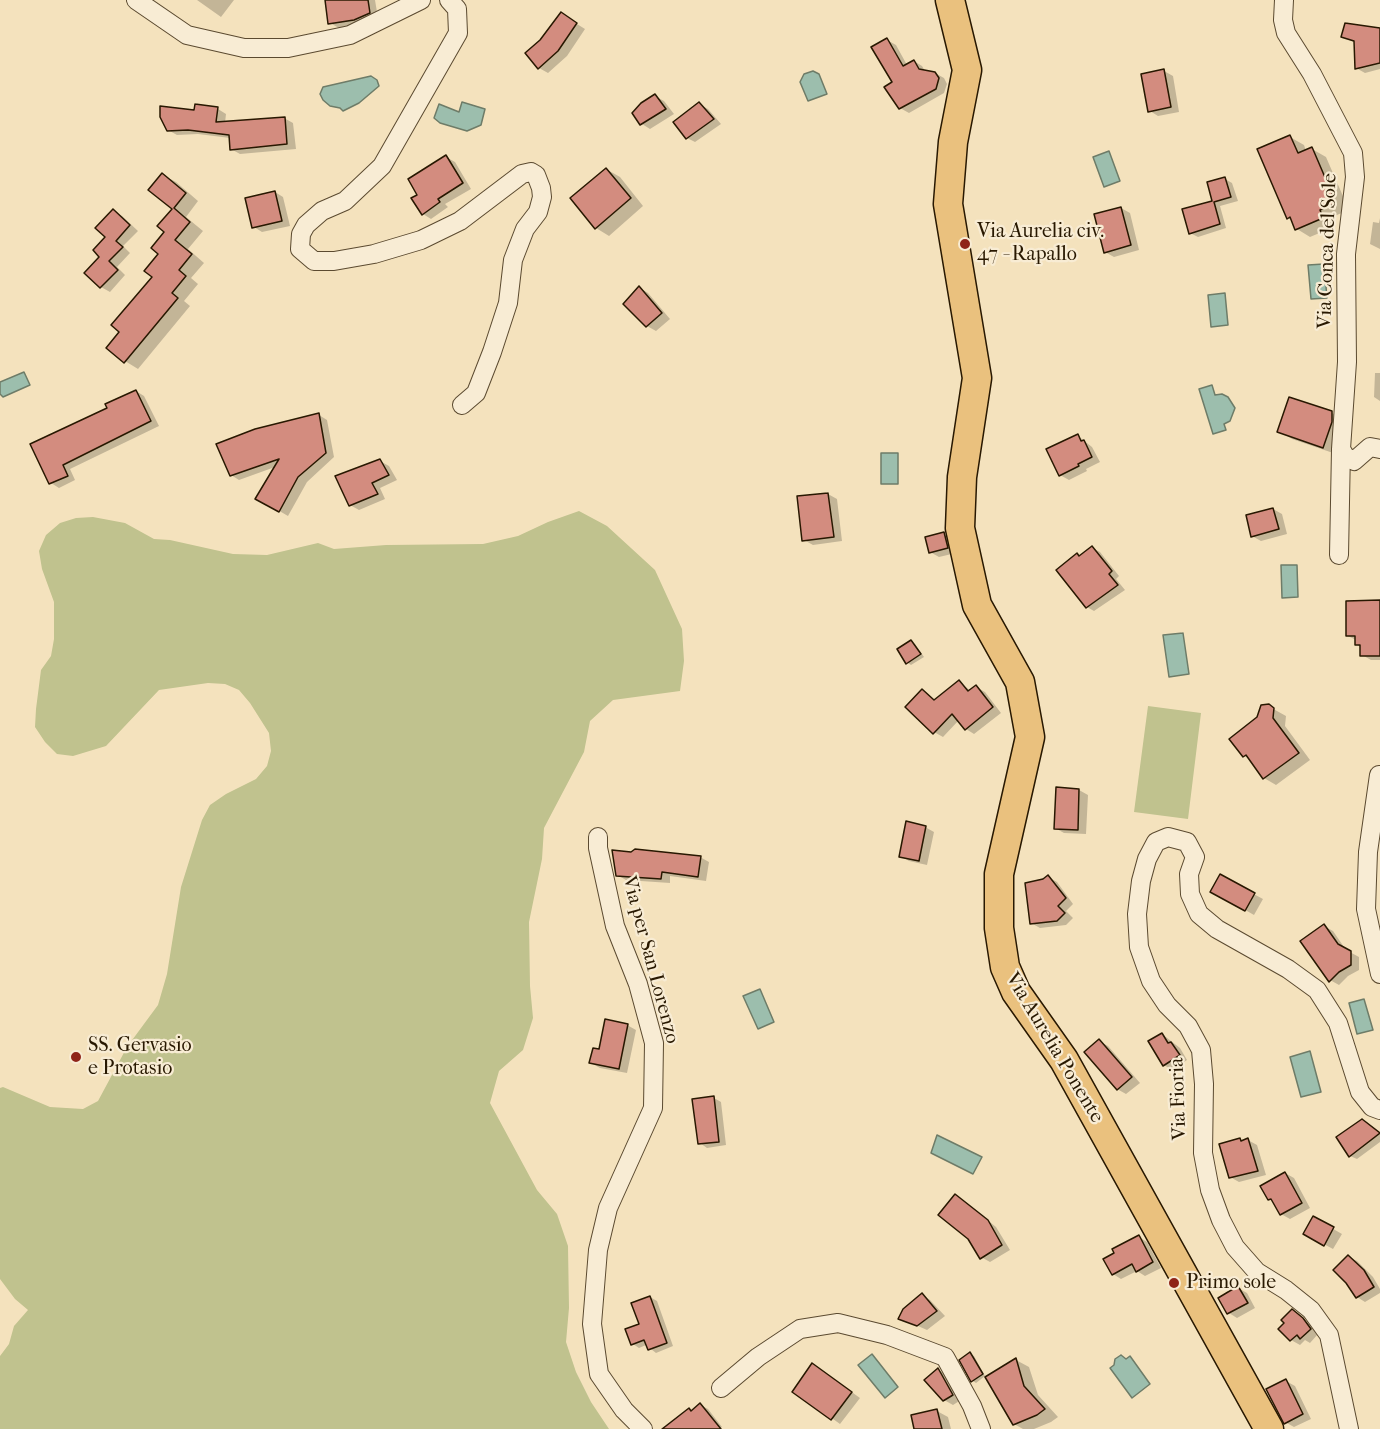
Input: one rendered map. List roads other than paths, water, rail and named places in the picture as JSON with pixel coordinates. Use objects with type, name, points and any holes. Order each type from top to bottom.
[{"type":"main road","name":"Via Aurelia Ponente","points":[[950,0],[967,70],[953,142],[948,204],[977,378],[962,477],[960,528],[977,605],[1020,682],[1030,737],[999,874],[999,928],[1005,967],[1016,992],[1064,1060],[1269,1429]]},
{"type":"street","points":[[136,0],[187,35],[244,48],[288,48],[350,35],[421,0]]},
{"type":"street","points":[[449,0],[457,9],[458,33],[382,166],[345,201],[322,211],[306,225],[301,234],[300,249],[314,261],[334,261],[374,254],[421,240],[460,221],[522,174],[531,172],[536,175],[540,180],[542,197],[538,212],[525,229],[513,260],[508,303],[476,393],[462,405]]},
{"type":"street","name":"Via Conca del Sole","points":[[1284,0],[1283,20],[1286,33],[1312,74],[1353,153],[1355,177],[1346,254],[1347,362],[1341,449],[1339,555]]},
{"type":"street","points":[[1341,449],[1345,456],[1353,461],[1370,447],[1380,449]]},
{"type":"street","points":[[1379,775],[1368,852],[1366,909],[1380,974]]},
{"type":"street","name":"Via per San Lorenzo","points":[[598,837],[598,848],[615,926],[638,984],[654,1043],[653,1108],[608,1208],[598,1250],[592,1324],[599,1374],[624,1410],[643,1429]]},
{"type":"street","name":"Via Fioria","points":[[1349,1429],[1329,1335],[1311,1310],[1286,1290],[1257,1272],[1235,1247],[1221,1220],[1210,1190],[1203,1153],[1204,1084],[1201,1050],[1188,1026],[1167,1005],[1151,981],[1139,947],[1137,914],[1142,881],[1147,859],[1156,842],[1168,837],[1187,842],[1195,857],[1189,874],[1190,894],[1199,914],[1216,929],[1288,969],[1317,990],[1338,1023],[1360,1092],[1372,1107],[1380,1110]]},
{"type":"street","points":[[721,1388],[758,1357],[800,1329],[838,1323],[887,1335],[945,1357],[972,1406],[981,1429]]},
{"type":"place","name":"Via Aurelia civ. 47 - Rapallo","points":[[965,244]]},
{"type":"place","name":"SS. Gervasio e Protasio","points":[[76,1057]]},
{"type":"place","name":"Primo sole","points":[[1174,1283]]}]
